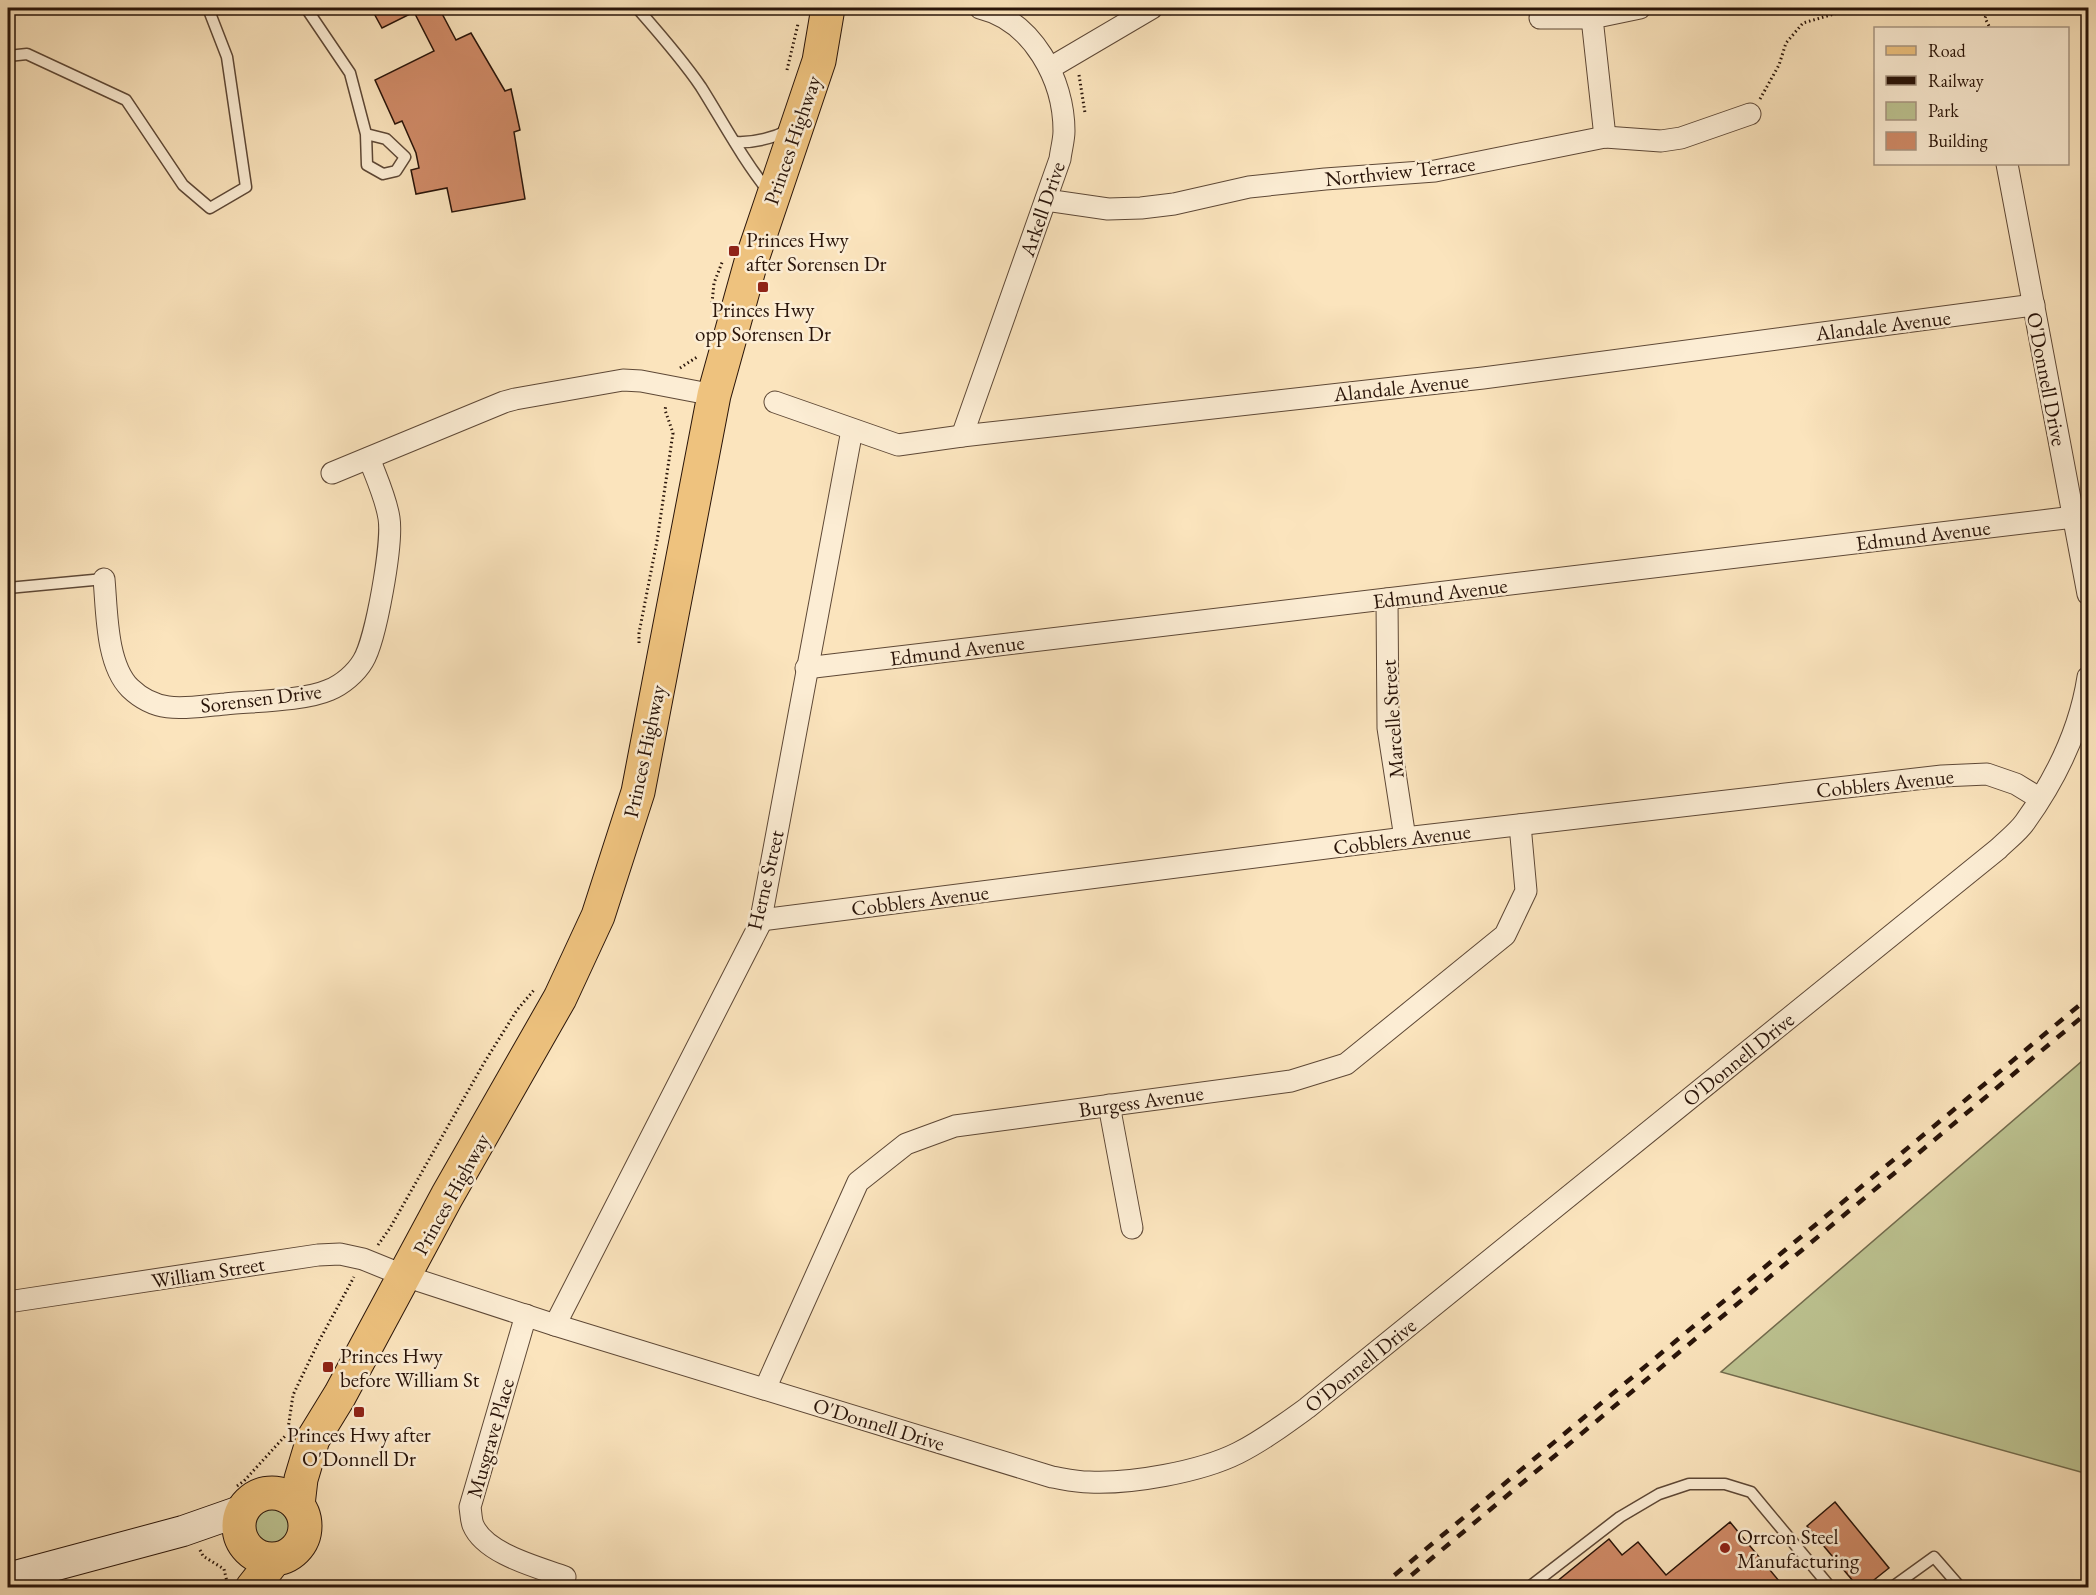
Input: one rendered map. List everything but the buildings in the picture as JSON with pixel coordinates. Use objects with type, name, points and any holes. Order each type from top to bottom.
[{"type":"main road","name":"Princes Highway","points":[[298,1505],[301,1479],[313,1439],[340,1395],[447,1196],[560,998],[598,915],[638,792],[698,469],[714,395],[751,262],[819,61],[813,13]]},
{"type":"main road","name":"Princes Highway","points":[[243,1584],[252,1523],[307,1444],[313,1439]]},
{"type":"main road","points":[[285,1495],[298,1505],[305,1519],[306,1528],[301,1543],[290,1555],[252,1523],[285,1495]]},
{"type":"street","name":"Arkell Drive","points":[[962,436],[1060,159],[1064,133],[1062,108],[1050,68],[1024,33],[988,8]]},
{"type":"street","points":[[1050,68],[1152,8]]},
{"type":"street","points":[[1539,18],[1592,18],[1640,8]]},
{"type":"street","points":[[1592,18],[1605,137]]},
{"type":"street","name":"Northview Terrace","points":[[1046,200],[1108,209],[1142,208],[1174,204],[1249,187],[1435,171],[1605,137],[1661,141],[1681,138],[1750,114]]},
{"type":"street","name":"O'Donnell Drive","points":[[2007,165],[2088,594]]},
{"type":"street","name":"Alandale Avenue","points":[[775,402],[898,446],[962,436],[1483,378],[2034,305]]},
{"type":"street","points":[[332,473],[515,399],[623,380],[714,395]]},
{"type":"street","name":"Herne Street","points":[[555,1325],[761,920],[852,430]]},
{"type":"street","name":"Sorensen Drive","points":[[104,579],[115,664],[129,687],[147,700],[168,709],[290,698],[328,691],[340,684],[362,664],[369,651],[377,617],[391,536],[389,517],[369,458]]},
{"type":"street","name":"Edmund Avenue","points":[[806,668],[2074,517]]},
{"type":"street","name":"Marcelle Street","points":[[1387,599],[1388,728],[1405,838]]},
{"type":"street","name":"O'Donnell Drive","points":[[405,1276],[526,1316],[1052,1477],[1089,1482],[1125,1480],[1179,1472],[1237,1454],[1271,1434],[1307,1408],[1998,849],[2024,824],[2058,767],[2075,729],[2088,677]]},
{"type":"street","name":"Cobblers Avenue","points":[[761,920],[1405,838],[1953,775],[1987,774],[2016,784],[2039,798]]},
{"type":"street","name":"Burgess Avenue","points":[[765,1389],[858,1182],[906,1144],[955,1126],[1291,1081],[1346,1064],[1505,935],[1526,891],[1520,825]]},
{"type":"street","points":[[1109,1105],[1132,1228]]},
{"type":"street","name":"William Street","points":[[8,1302],[318,1255],[340,1254],[367,1260],[405,1276]]},
{"type":"street","name":"Musgrave Place","points":[[526,1316],[470,1507],[473,1526],[487,1543],[504,1554],[566,1577]]},
{"type":"street","points":[[8,1578],[189,1531],[252,1523]]},
{"type":"lane","points":[[8,56],[27,54],[126,100],[183,185],[210,208],[246,187],[227,57],[208,8]]},
{"type":"lane","points":[[306,8],[350,73],[366,134]]},
{"type":"lane","points":[[637,8],[671,46],[773,197]]},
{"type":"lane","points":[[735,142],[768,140],[797,125]]},
{"type":"lane","points":[[8,588],[104,579]]},
{"type":"lane","points":[[1527,1587],[1620,1517],[1659,1494],[1689,1484],[1725,1484],[1751,1492],[1830,1587]]},
{"type":"lane","points":[[1891,1587],[1934,1557],[1961,1587]]},
{"type":"path","points":[[1750,114],[1771,83],[1786,43],[1803,23],[1855,8]]},
{"type":"path","points":[[1989,8],[1985,18],[1990,27]]},
{"type":"path","points":[[786,75],[813,13]]},
{"type":"path","points":[[712,303],[714,283],[727,252]]},
{"type":"path","points":[[640,652],[639,633],[657,541],[674,433],[665,410],[679,369],[695,360],[700,351]]},
{"type":"path","points":[[252,1523],[244,1481],[286,1437],[291,1418],[293,1395],[341,1301],[356,1274],[390,1228],[484,1063],[537,985]]},
{"type":"path","points":[[189,1531],[203,1556],[243,1584]]},
{"type":"green space","points":[[2088,1056],[2088,1474],[1721,1372]]},
{"type":"green space","points":[[273,1506],[281,1507],[287,1512],[292,1518],[292,1534],[287,1540],[281,1545],[273,1546],[265,1545],[259,1540],[254,1534],[253,1526],[254,1518],[259,1512],[265,1507]]},
{"type":"waterway","points":[[210,1588],[215,1586]]},
{"type":"railway","points":[[1379,1588],[2088,998]]},
{"type":"railway","points":[[1396,1588],[2088,1012]]},
{"type":"place","name":"Princes Hwy after Sorensen Dr","points":[[734,251]]},
{"type":"place","name":"Princes Hwy opp Sorensen Dr","points":[[763,287]]},
{"type":"place","name":"Princes Hwy before William St","points":[[328,1367]]},
{"type":"place","name":"Princes Hwy after O'Donnell Dr","points":[[359,1412]]},
{"type":"place","name":"Orrcon Steel Manufacturing","points":[[1725,1548]]}]
